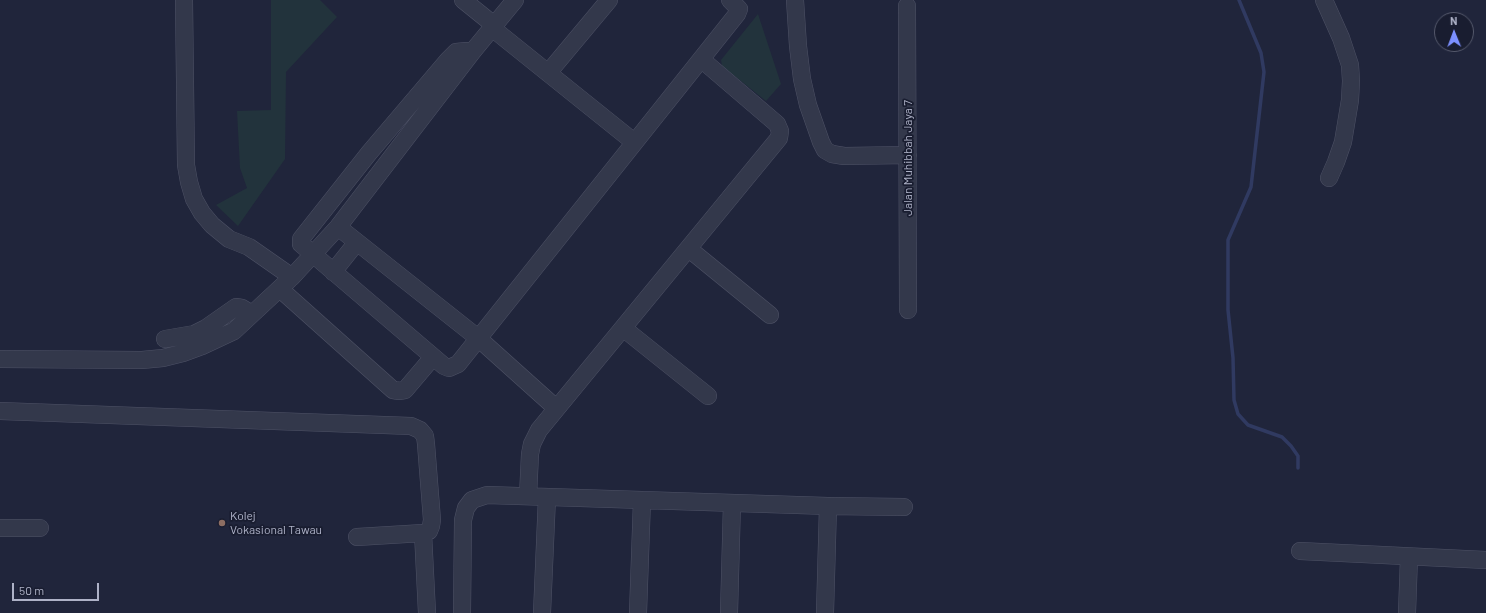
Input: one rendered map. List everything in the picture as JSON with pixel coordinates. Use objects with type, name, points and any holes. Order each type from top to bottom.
[{"type":"street","points":[[184,0],[186,165],[194,199],[212,225],[230,239],[249,247],[292,277]]},
{"type":"street","points":[[463,0],[548,73],[634,142]]},
{"type":"street","points":[[0,359],[142,360],[163,358],[195,348],[234,331],[292,277],[338,227],[473,51],[515,0]]},
{"type":"street","points":[[548,73],[608,0]]},
{"type":"street","points":[[473,51],[466,50],[456,52],[448,60],[369,152],[304,234],[300,244],[433,357],[449,368],[458,364],[737,14],[739,9],[730,0]]},
{"type":"street","points":[[795,0],[802,79],[808,105],[825,150],[832,154],[844,156],[908,155]]},
{"type":"street","points":[[1324,0],[1342,38],[1350,64],[1351,81],[1350,100],[1342,142],[1329,178]]},
{"type":"street","name":"Jalan Muhibbah Jaya 7","points":[[907,6],[908,310]]},
{"type":"street","points":[[528,496],[530,454],[532,444],[539,430],[780,138],[780,131],[777,124],[701,59]]},
{"type":"street","points":[[338,227],[478,338],[556,408]]},
{"type":"street","points":[[333,272],[357,242]]},
{"type":"street","points":[[689,249],[770,315]]},
{"type":"street","points":[[280,289],[393,390],[399,392],[405,390],[433,357]]},
{"type":"street","points":[[165,339],[194,334],[206,328],[236,307],[242,308],[252,314]]},
{"type":"street","points":[[623,328],[708,396]]},
{"type":"street","points":[[0,411],[411,426],[420,430],[425,436],[432,526],[429,531],[423,532],[357,537]]},
{"type":"street","points":[[462,613],[463,520],[466,508],[472,500],[487,495],[904,507]]},
{"type":"street","points":[[542,613],[547,497]]},
{"type":"street","points":[[638,613],[642,500]]},
{"type":"street","points":[[729,613],[732,502]]},
{"type":"street","points":[[824,613],[828,506]]},
{"type":"street","points":[[0,528],[40,528]]},
{"type":"street","points":[[423,532],[427,613]]},
{"type":"street","points":[[1300,551],[1486,560]]},
{"type":"street","points":[[1407,613],[1409,557]]},
{"type":"shaded area","points":[[271,0],[320,0],[337,17],[286,72],[285,159],[238,226],[216,205],[247,188],[240,168],[237,111],[271,110]]},
{"type":"shaded area","points":[[758,14],[781,84],[766,101],[722,66],[721,60]]},
{"type":"waterway","points":[[1239,0],[1261,53],[1264,72],[1251,187],[1228,240],[1228,310],[1233,358],[1234,400],[1238,414],[1248,425],[1282,437],[1291,446],[1298,456],[1298,468]]},
{"type":"place","name":"Kolej Vokasional Tawau","points":[[222,523]]}]
